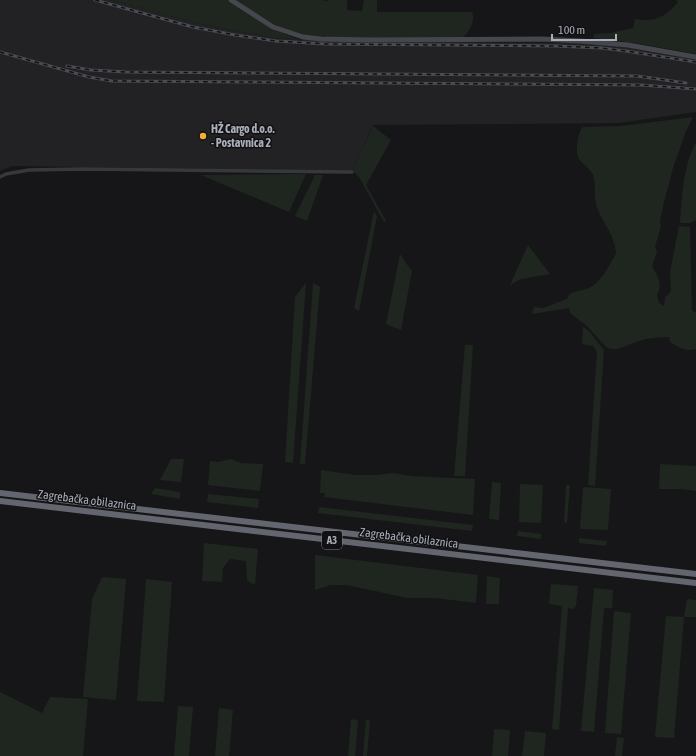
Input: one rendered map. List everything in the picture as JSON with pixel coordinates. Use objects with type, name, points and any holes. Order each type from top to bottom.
[{"type":"highway","name":"Zagrebačka obilaznica","points":[[0,493],[696,574]]},
{"type":"highway","name":"Zagrebačka obilaznica","points":[[0,501],[696,583]]},
{"type":"main road","points":[[231,0],[273,28],[307,38],[348,40],[542,39],[628,45],[696,57]]},
{"type":"street","points":[[0,177],[6,174],[29,170],[83,169],[352,172]]},
{"type":"shaded area","points":[[0,0],[112,0],[200,24],[274,38],[331,41],[580,43],[630,47],[696,58],[696,112],[619,123],[373,125],[352,171],[13,166],[0,171]]},
{"type":"shaded area","points":[[112,0],[227,0],[275,30],[298,39],[314,40],[274,38],[200,24]]},
{"type":"shaded area","points":[[234,0],[347,0],[347,10],[362,11],[364,0],[377,0],[377,12],[472,12],[473,19],[469,30],[462,38],[343,38],[303,35],[275,26]]},
{"type":"shaded area","points":[[676,0],[696,0],[696,54],[635,43],[593,38],[594,34],[610,33],[633,28],[635,19],[648,20],[659,18],[669,12],[678,2]]},
{"type":"shaded area","points":[[693,117],[686,131],[673,168],[664,202],[660,221],[661,226],[655,247],[657,252],[652,266],[660,284],[657,295],[659,303],[664,306],[665,298],[671,291],[670,272],[679,226],[690,227],[692,310],[696,313],[696,349],[688,350],[679,347],[669,341],[670,337],[657,337],[635,342],[619,349],[610,349],[606,347],[587,326],[570,313],[569,308],[532,314],[534,307],[543,308],[567,299],[571,294],[577,291],[588,289],[595,285],[605,272],[616,253],[613,240],[598,210],[593,175],[578,156],[578,138],[583,127],[621,126]]},
{"type":"shaded area","points":[[373,126],[391,140],[366,185],[386,221],[384,222],[359,177],[352,171]]},
{"type":"shaded area","points":[[696,142],[696,220],[690,223],[680,223],[686,171],[688,161]]},
{"type":"shaded area","points":[[306,174],[289,212],[201,175]]},
{"type":"shaded area","points":[[315,175],[323,175],[307,221],[295,216]]},
{"type":"shaded area","points":[[374,211],[377,216],[359,311],[354,308]]},
{"type":"shaded area","points":[[528,245],[550,274],[521,279],[510,285]]},
{"type":"shaded area","points":[[400,254],[412,271],[401,330],[386,324]]},
{"type":"shaded area","points":[[306,283],[293,463],[285,462],[295,297]]},
{"type":"shaded area","points":[[313,283],[320,287],[305,464],[300,464]]},
{"type":"shaded area","points":[[583,327],[589,331],[604,350],[595,486],[588,485],[597,352],[593,346],[582,344]]},
{"type":"shaded area","points":[[465,345],[473,345],[465,476],[454,476]]},
{"type":"shaded area","points":[[171,459],[184,459],[181,482],[160,480]]},
{"type":"shaded area","points":[[231,459],[241,463],[263,464],[260,491],[208,485],[210,461],[218,462]]},
{"type":"shaded area","points":[[660,464],[696,466],[696,491],[659,489]]},
{"type":"shaded area","points":[[321,470],[355,475],[393,473],[411,476],[475,479],[473,515],[324,497],[325,493],[320,493]]},
{"type":"shaded area","points":[[492,482],[501,483],[499,520],[489,519]]},
{"type":"shaded area","points":[[520,484],[543,485],[541,523],[519,522]]},
{"type":"shaded area","points":[[566,485],[570,485],[567,523],[564,522]]},
{"type":"shaded area","points":[[583,487],[611,489],[608,530],[580,529]]},
{"type":"shaded area","points":[[155,488],[180,492],[180,499],[151,494]]},
{"type":"shaded area","points":[[208,494],[259,499],[258,508],[207,502]]},
{"type":"shaded area","points":[[319,507],[473,525],[472,531],[318,513]]},
{"type":"shaded area","points":[[518,531],[541,534],[541,539],[517,536]]},
{"type":"shaded area","points":[[579,538],[607,541],[606,546],[579,543]]},
{"type":"shaded area","points":[[204,543],[258,549],[255,584],[250,583],[247,579],[246,561],[230,559],[223,568],[222,582],[202,581]]},
{"type":"shaded area","points":[[315,555],[478,575],[476,603],[435,598],[407,598],[347,585],[331,585],[315,590]]},
{"type":"shaded area","points":[[487,576],[500,578],[499,604],[486,604]]},
{"type":"shaded area","points":[[102,577],[126,579],[116,700],[83,697],[92,599]]},
{"type":"shaded area","points":[[146,579],[172,582],[164,702],[137,701]]},
{"type":"shaded area","points":[[551,584],[578,586],[576,606],[573,609],[568,608],[559,730],[552,729],[562,606],[549,604]]},
{"type":"shaded area","points":[[594,588],[613,590],[612,608],[604,608],[594,732],[581,731]]},
{"type":"shaded area","points":[[687,599],[696,600],[696,617],[684,617]]},
{"type":"shaded area","points":[[614,611],[631,613],[621,734],[605,733]]},
{"type":"shaded area","points":[[666,616],[684,617],[674,738],[655,737]]},
{"type":"shaded area","points":[[0,692],[42,713],[50,697],[88,699],[83,756],[0,756]]},
{"type":"shaded area","points":[[178,706],[193,707],[189,756],[174,756]]},
{"type":"shaded area","points":[[219,708],[233,710],[229,756],[215,756]]},
{"type":"shaded area","points":[[351,719],[358,720],[355,756],[348,756]]},
{"type":"shaded area","points":[[366,720],[370,720],[367,756],[363,756]]},
{"type":"shaded area","points":[[494,729],[510,730],[508,756],[492,756]]},
{"type":"shaded area","points":[[525,731],[546,733],[544,756],[522,756]]},
{"type":"shaded area","points":[[617,737],[624,738],[622,756],[615,756]]},
{"type":"railway","points":[[95,0],[193,27],[276,41],[326,44],[556,46],[602,48],[696,62]]},
{"type":"railway","points":[[0,52],[89,77],[112,81],[641,85],[696,89]]},
{"type":"railway","points":[[67,66],[91,70],[126,72],[637,76],[686,83]]},
{"type":"place","name":"HŽ Cargo d.o.o. - Postavnica 2","points":[[203,136]]}]
